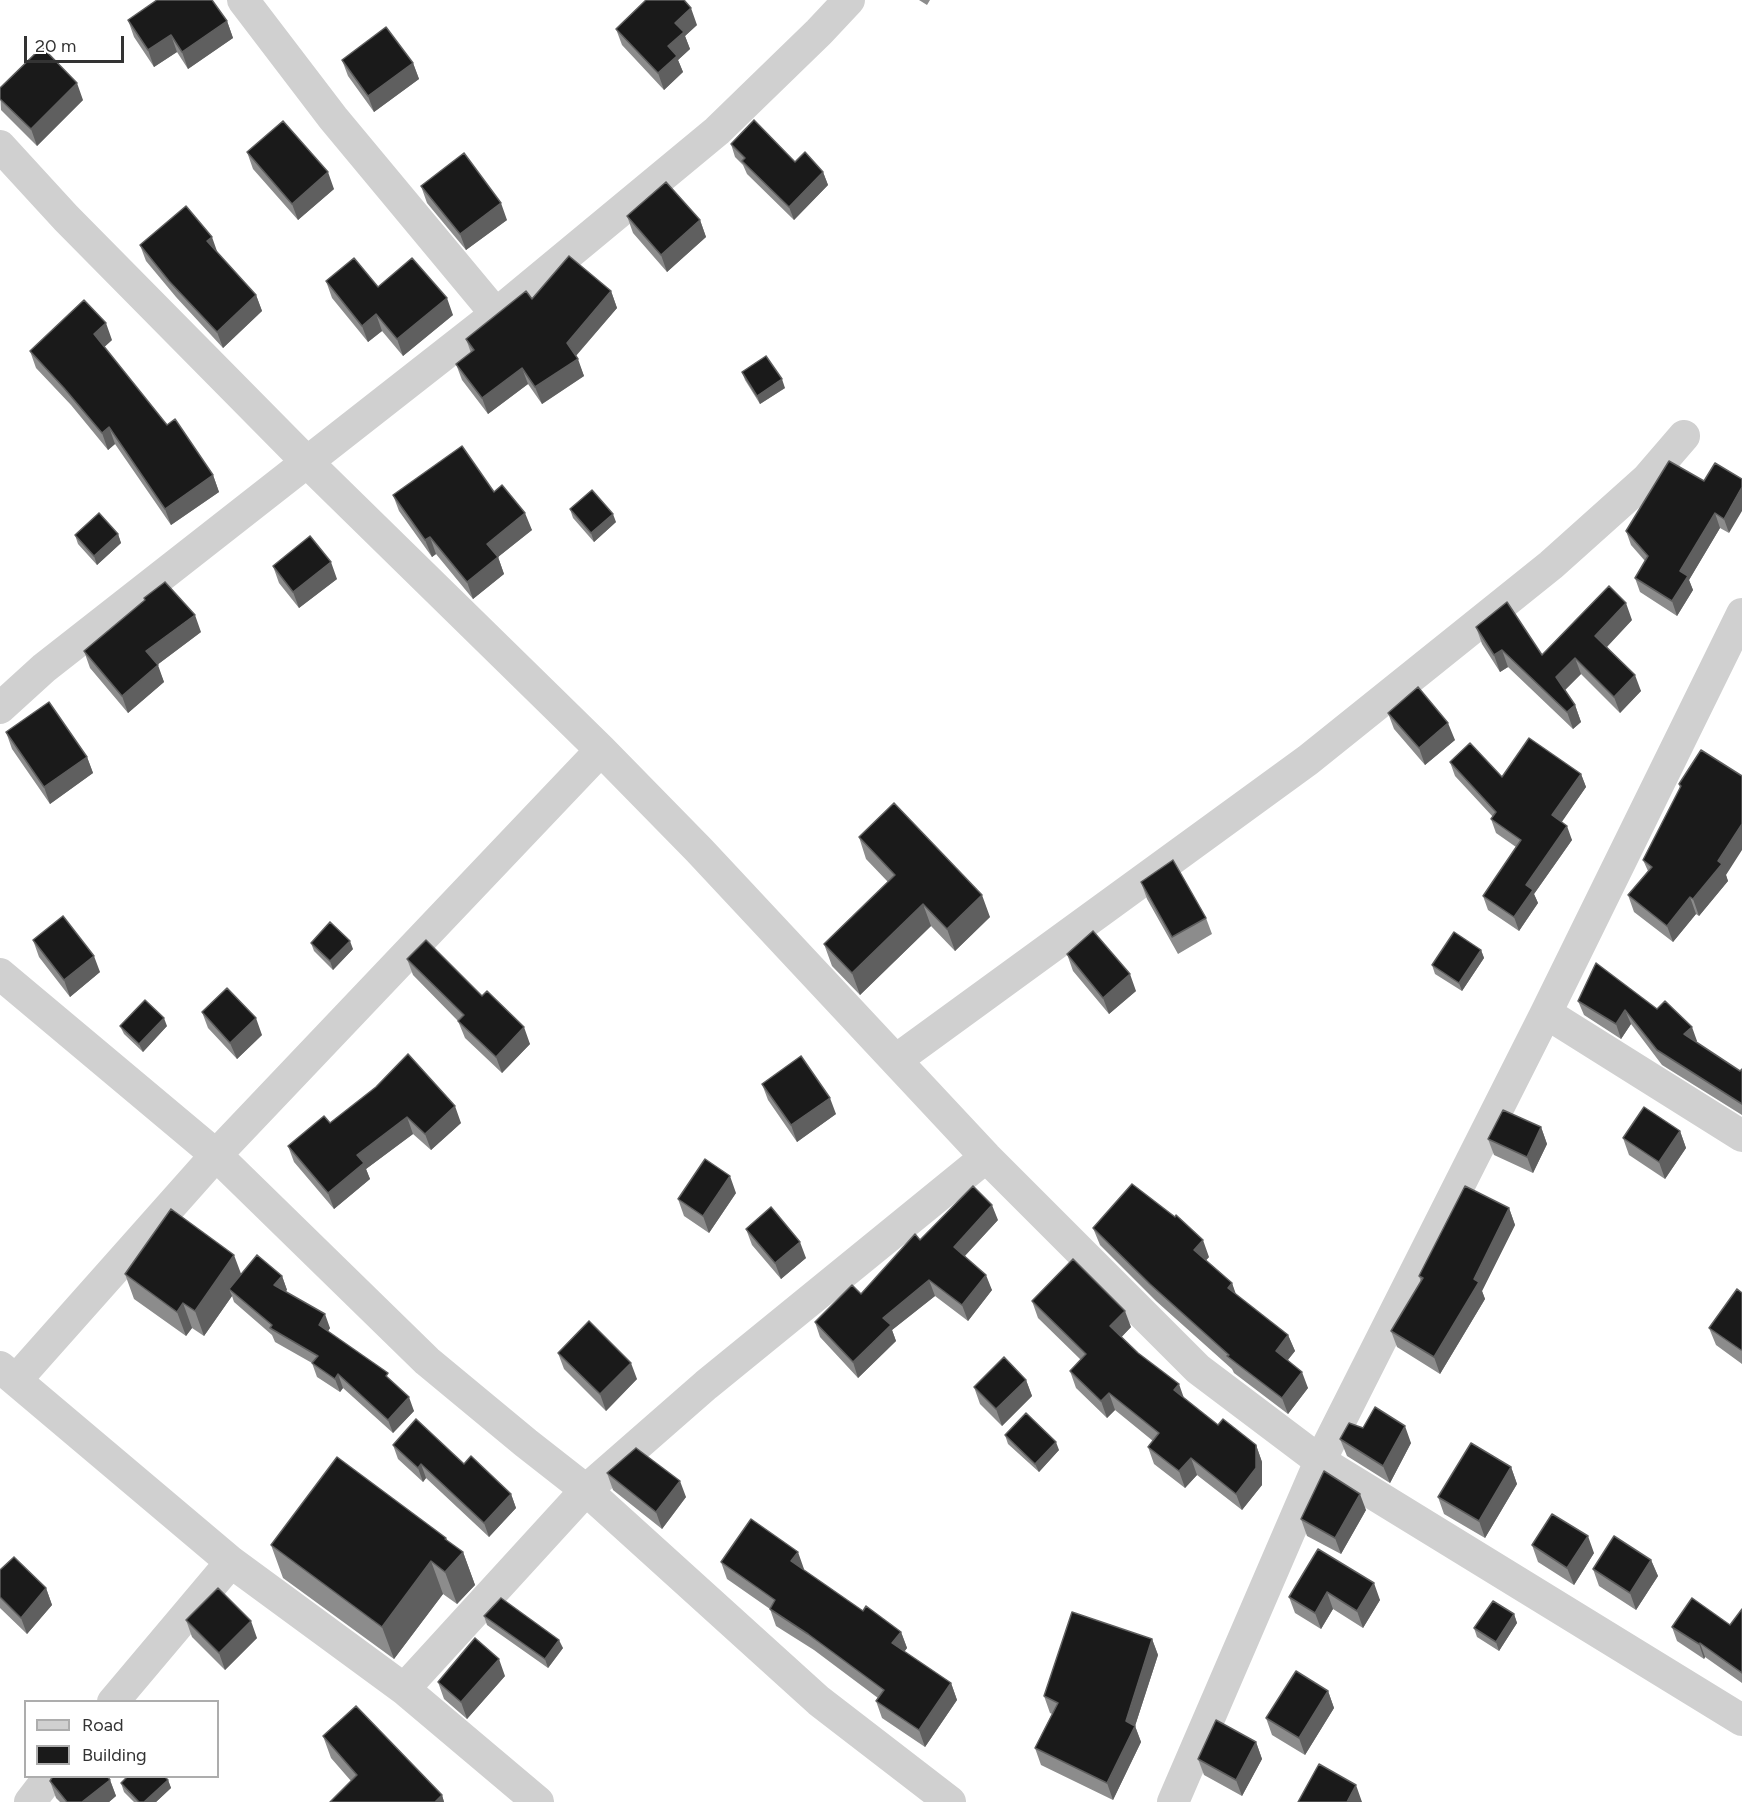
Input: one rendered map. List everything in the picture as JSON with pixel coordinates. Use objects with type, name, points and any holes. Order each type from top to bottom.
[{"type":"street","points":[[243,0],[333,118],[496,314]]},
{"type":"street","points":[[0,708],[44,668],[496,314],[717,131],[849,0]]},
{"type":"street","points":[[0,146],[66,218],[308,463],[601,750],[699,850],[986,1157],[1198,1369],[1320,1461],[1742,1720]]},
{"type":"street","points":[[896,1060],[1308,760],[1551,565],[1647,479],[1684,436]]},
{"type":"street","points":[[1186,1796],[1320,1461],[1546,1013],[1742,614]]},
{"type":"street","points":[[538,1802],[404,1689],[231,1562],[8,1373],[601,750]]},
{"type":"street","points":[[0,974],[216,1155],[427,1361],[586,1490],[819,1701],[950,1802]]},
{"type":"street","points":[[1546,1013],[1742,1136]]},
{"type":"street","points":[[404,1689],[586,1490],[706,1385],[986,1157]]},
{"type":"street","points":[[114,1700],[231,1562]]},
{"type":"street","points":[[30,1802],[48,1778]]},
{"type":"building","points":[[157,0],[212,0],[227,21],[182,52],[171,35],[148,50],[128,20]]},
{"type":"building","points":[[646,0],[684,0],[691,8],[675,23],[684,32],[668,46],[677,56],[658,73],[616,29]]},
{"type":"building","points":[[386,27],[413,63],[368,96],[342,60]]},
{"type":"building","points":[[42,47],[77,83],[31,129],[0,99],[0,88]]},
{"type":"building","points":[[754,120],[795,162],[805,152],[823,172],[789,207],[742,161],[745,158],[731,144]]},
{"type":"building","points":[[283,121],[328,172],[292,204],[247,152]]},
{"type":"building","points":[[464,153],[501,203],[460,234],[421,186]]},
{"type":"building","points":[[666,182],[700,220],[661,255],[627,216]]},
{"type":"building","points":[[186,206],[212,237],[207,241],[256,295],[217,332],[169,281],[140,245]]},
{"type":"building","points":[[569,256],[611,291],[567,343],[578,359],[535,387],[522,368],[482,398],[456,364],[474,350],[466,339],[526,291],[532,299]]},
{"type":"building","points":[[354,258],[378,287],[412,258],[447,298],[397,339],[376,314],[362,326],[326,281]]},
{"type":"building","points":[[84,300],[106,323],[94,334],[167,425],[175,419],[213,475],[165,509],[109,427],[102,433],[30,351]]},
{"type":"building","points":[[766,356],[782,379],[757,396],[742,372]]},
{"type":"building","points":[[462,446],[494,492],[502,485],[525,513],[487,544],[498,557],[467,582],[430,537],[425,540],[393,495]]},
{"type":"building","points":[[1669,461],[1704,481],[1715,463],[1742,479],[1742,487],[1724,519],[1715,513],[1680,571],[1688,576],[1672,601],[1635,578],[1648,556],[1626,531]]},
{"type":"building","points":[[592,490],[613,514],[591,533],[570,509]]},
{"type":"building","points":[[99,513],[118,534],[94,556],[75,535]]},
{"type":"building","points":[[310,536],[331,562],[293,592],[273,566]]},
{"type":"building","points":[[165,582],[195,615],[146,651],[158,665],[122,696],[84,651]]},
{"type":"building","points":[[1609,586],[1626,603],[1595,636],[1635,675],[1614,697],[1575,658],[1556,677],[1575,705],[1567,712],[1502,650],[1494,655],[1476,627],[1507,602],[1542,655]]},
{"type":"building","points":[[1418,687],[1448,723],[1419,748],[1388,713]]},
{"type":"building","points":[[49,702],[87,757],[44,787],[6,732]]},
{"type":"building","points":[[1529,738],[1581,774],[1552,815],[1567,826],[1526,885],[1533,890],[1514,917],[1483,896],[1521,840],[1491,819],[1496,812],[1450,762],[1470,743],[1502,777]]},
{"type":"building","points":[[1701,750],[1742,776],[1742,824],[1718,861],[1722,864],[1693,899],[1690,897],[1667,926],[1628,895],[1652,867],[1643,860],[1681,786],[1679,784]]},
{"type":"building","points":[[894,803],[982,895],[947,929],[923,904],[852,973],[824,944],[895,875],[859,837]]},
{"type":"building","points":[[1173,860],[1206,918],[1172,937],[1141,882]]},
{"type":"building","points":[[63,916],[94,956],[64,980],[33,940]]},
{"type":"building","points":[[330,922],[350,941],[330,961],[311,943]]},
{"type":"building","points":[[1093,931],[1130,974],[1103,998],[1067,954]]},
{"type":"building","points":[[1454,932],[1481,950],[1459,983],[1432,965]]},
{"type":"building","points":[[426,940],[482,996],[487,991],[524,1027],[496,1057],[458,1021],[464,1015],[407,959]]},
{"type":"building","points":[[1596,963],[1657,1009],[1665,1001],[1692,1027],[1684,1034],[1740,1071],[1742,1069],[1742,1104],[1657,1050],[1625,1010],[1616,1024],[1578,1001]]},
{"type":"building","points":[[227,988],[256,1018],[230,1043],[202,1012]]},
{"type":"building","points":[[145,1000],[164,1018],[139,1044],[120,1026]]},
{"type":"building","points":[[408,1054],[455,1106],[425,1134],[407,1117],[357,1155],[364,1163],[328,1193],[288,1146],[324,1116],[330,1123],[376,1087]]},
{"type":"building","points":[[801,1056],[830,1098],[791,1125],[762,1084]]},
{"type":"building","points":[[1644,1107],[1680,1131],[1659,1162],[1623,1138]]},
{"type":"building","points":[[1503,1110],[1541,1127],[1527,1157],[1488,1139]]},
{"type":"building","points":[[705,1159],[730,1176],[703,1216],[678,1199]]},
{"type":"building","points":[[1132,1184],[1175,1217],[1176,1215],[1203,1240],[1194,1250],[1232,1283],[1228,1288],[1288,1335],[1276,1351],[1302,1372],[1282,1398],[1227,1356],[1229,1355],[1150,1284],[1093,1228]]},
{"type":"building","points":[[973,1186],[992,1205],[954,1247],[986,1275],[962,1305],[929,1280],[883,1318],[891,1325],[853,1362],[815,1322],[852,1285],[861,1294],[915,1234],[920,1240]]},
{"type":"building","points":[[1465,1186],[1509,1208],[1474,1279],[1479,1282],[1434,1357],[1391,1331],[1423,1278],[1419,1276]]},
{"type":"building","points":[[771,1207],[800,1242],[775,1263],[746,1229]]},
{"type":"building","points":[[171,1209],[234,1255],[195,1311],[183,1303],[177,1312],[125,1274]]},
{"type":"building","points":[[257,1255],[282,1276],[274,1285],[325,1314],[319,1325],[388,1373],[386,1376],[409,1397],[388,1420],[338,1374],[335,1379],[312,1363],[318,1356],[270,1328],[272,1325],[229,1289]]},
{"type":"building","points":[[1073,1259],[1125,1311],[1110,1326],[1138,1353],[1179,1384],[1174,1390],[1218,1425],[1223,1419],[1256,1445],[1256,1468],[1236,1494],[1191,1458],[1179,1471],[1148,1447],[1159,1433],[1109,1393],[1101,1401],[1070,1371],[1086,1354],[1032,1301]]},
{"type":"building","points":[[1737,1289],[1742,1293],[1741,1350],[1709,1328]]},
{"type":"building","points":[[589,1321],[631,1363],[600,1394],[558,1353]]},
{"type":"building","points":[[1004,1357],[1026,1380],[996,1409],[974,1387]]},
{"type":"building","points":[[1375,1407],[1405,1426],[1383,1466],[1340,1439],[1349,1423],[1363,1428]]},
{"type":"building","points":[[1026,1413],[1056,1442],[1035,1464],[1005,1435]]},
{"type":"building","points":[[416,1419],[464,1464],[471,1456],[511,1494],[484,1523],[421,1464],[418,1468],[393,1445]]},
{"type":"building","points":[[1471,1443],[1511,1467],[1479,1521],[1438,1497]]},
{"type":"building","points":[[636,1448],[680,1481],[656,1512],[607,1473]]},
{"type":"building","points":[[337,1457],[463,1552],[445,1572],[431,1561],[382,1627],[271,1545]]},
{"type":"building","points":[[1324,1471],[1360,1494],[1335,1538],[1301,1519]]},
{"type":"building","points":[[1552,1514],[1588,1536],[1567,1568],[1532,1545]]},
{"type":"building","points":[[751,1519],[798,1552],[791,1561],[863,1611],[866,1606],[901,1632],[892,1643],[951,1683],[919,1730],[876,1701],[884,1690],[770,1609],[775,1600],[721,1562]]},
{"type":"building","points":[[1614,1536],[1651,1560],[1630,1593],[1593,1569]]},
{"type":"building","points":[[1318,1549],[1374,1583],[1357,1611],[1327,1592],[1315,1613],[1289,1597]]},
{"type":"building","points":[[14,1557],[46,1588],[21,1618],[0,1597],[0,1570]]},
{"type":"building","points":[[218,1588],[251,1621],[219,1653],[186,1620]]},
{"type":"building","points":[[501,1598],[559,1640],[545,1659],[484,1616]]},
{"type":"building","points":[[1692,1598],[1730,1625],[1742,1609],[1742,1673],[1700,1643],[1672,1627]]},
{"type":"building","points":[[1493,1601],[1514,1614],[1496,1642],[1474,1628]]},
{"type":"building","points":[[1072,1612],[1152,1639],[1126,1721],[1135,1726],[1107,1783],[1035,1748],[1058,1703],[1044,1696]]},
{"type":"building","points":[[475,1638],[499,1659],[461,1702],[438,1682]]},
{"type":"building","points":[[1296,1671],[1328,1691],[1299,1738],[1266,1718]]},
{"type":"building","points":[[356,1706],[442,1795],[435,1802],[330,1802],[357,1775],[323,1736]]},
{"type":"building","points":[[1216,1720],[1256,1742],[1236,1780],[1198,1759]]},
{"type":"building","points":[[1319,1764],[1356,1785],[1347,1802],[1298,1802]]},
{"type":"building","points":[[52,1778],[108,1778],[110,1780],[82,1802],[67,1802],[50,1781]]},
{"type":"building","points":[[126,1778],[166,1778],[168,1780],[144,1802],[139,1802],[121,1783]]}]
